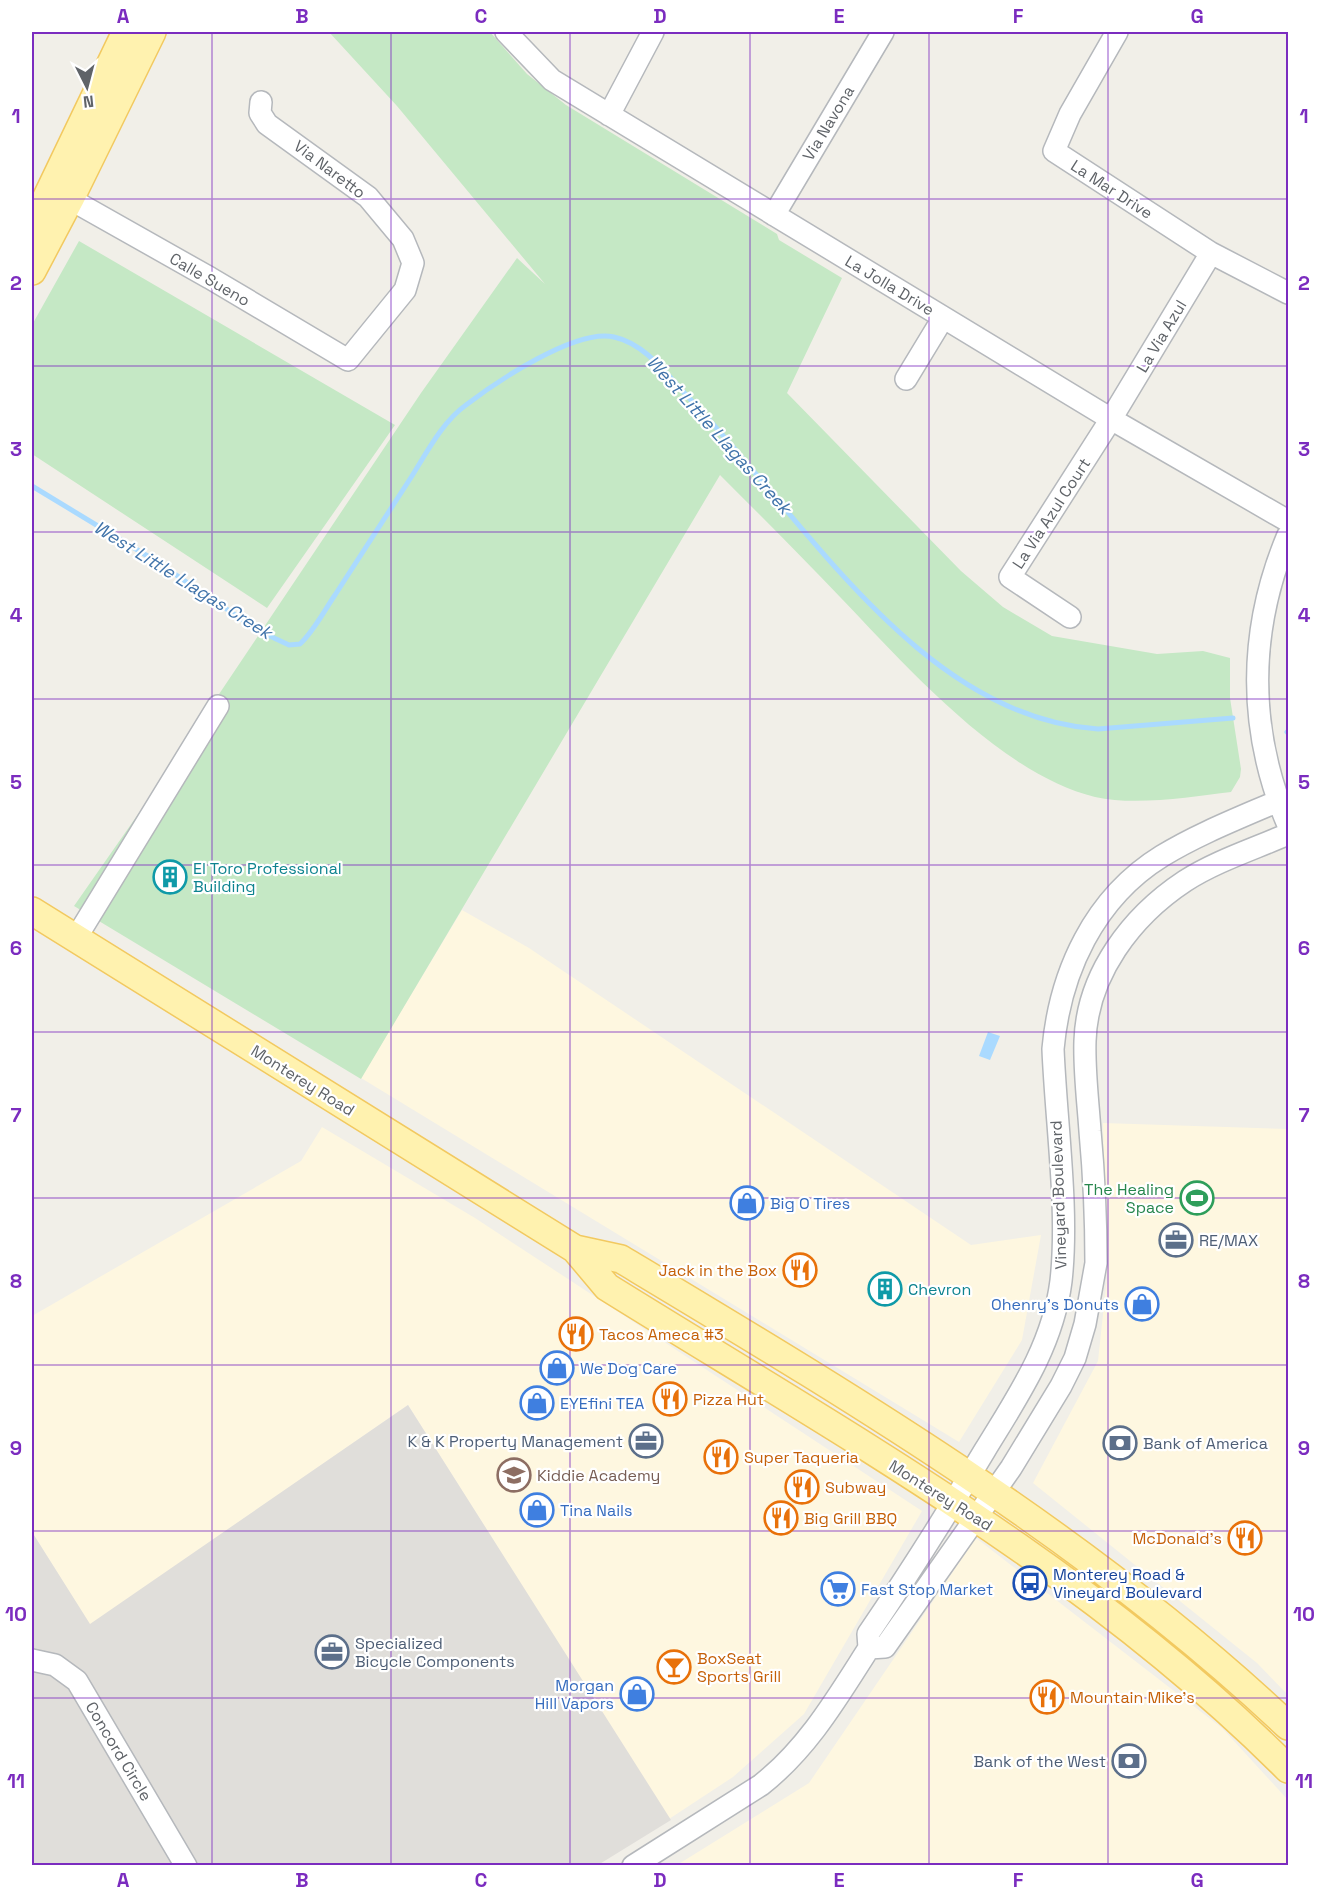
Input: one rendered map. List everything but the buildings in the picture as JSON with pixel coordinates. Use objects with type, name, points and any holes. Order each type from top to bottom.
[{"type":"main road","points":[[32,228],[126,32]]},
{"type":"main road","points":[[32,271],[152,32]]},
{"type":"main road","name":"Monterey Road","points":[[32,911],[575,1250],[607,1287],[977,1517],[1071,1584],[1160,1654],[1288,1769]]},
{"type":"main road","name":"Monterey Road","points":[[575,1250],[621,1259],[994,1493],[1065,1542],[1152,1608],[1225,1668],[1288,1726]]},
{"type":"street","name":"La Jolla Drive","points":[[506,32],[523,53],[552,80],[1111,419],[1288,521]]},
{"type":"street","points":[[609,115],[653,32]]},
{"type":"street","name":"Via Navona","points":[[774,215],[883,32]]},
{"type":"street","name":"La Mar Drive","points":[[1117,32],[1070,114],[1054,151],[1211,254],[1288,292]]},
{"type":"street","name":"Via Naretto","points":[[261,102],[260,113],[267,124],[368,197],[403,239],[413,263],[405,290],[348,360]]},
{"type":"street","name":"Calle Sueno","points":[[70,199],[348,360]]},
{"type":"street","name":"La Via Azul","points":[[1111,419],[1211,254]]},
{"type":"street","points":[[906,379],[943,318]]},
{"type":"street","name":"La Via Azul Court","points":[[1070,617],[1010,577],[1111,419]]},
{"type":"street","points":[[1288,535],[1271,579],[1256,665],[1256,702],[1270,775],[1288,825]]},
{"type":"street","points":[[76,938],[218,706]]},
{"type":"street","name":"Vineyard Boulevard","points":[[633,1866],[739,1801],[780,1770],[815,1732],[869,1648],[868,1634],[954,1503],[1040,1358],[1056,1308],[1063,1261],[1053,1049],[1056,1017],[1063,986],[1077,952],[1098,916],[1119,891],[1160,857],[1278,801]]},
{"type":"street","name":"Vineyard Boulevard","points":[[869,1648],[885,1647],[994,1493],[1044,1414],[1070,1367],[1085,1324],[1093,1291],[1096,1235],[1085,1040],[1095,992],[1106,965],[1134,923],[1161,898],[1187,880],[1216,865],[1288,834]]},
{"type":"street","name":"Concord Circle","points":[[32,1660],[55,1665],[77,1681],[186,1866]]},
{"type":"shaded area","points":[[462,910],[529,948],[971,1245],[1041,1235],[1022,1340],[959,1442],[361,1078]]},
{"type":"shaded area","points":[[1103,1123],[1288,1129],[1288,1695],[1257,1663],[1033,1483],[1098,1361],[1107,1277]]},
{"type":"shaded area","points":[[322,1127],[475,1218],[922,1511],[804,1714],[733,1777],[669,1819],[408,1405],[90,1625],[32,1532],[32,1316],[301,1161]]},
{"type":"shaded area","points":[[408,1405],[671,1820],[598,1865],[32,1865],[32,1532],[90,1624]]},
{"type":"shaded area","points":[[976,1538],[1222,1728],[1288,1800],[1288,1865],[677,1865],[809,1783]]},
{"type":"green space","points":[[329,32],[490,32],[527,74],[566,105],[777,234],[779,240],[842,278],[787,393],[961,571],[1003,607],[1052,636],[1157,654],[1203,651],[1230,658],[1230,698],[1241,769],[1240,777],[1231,792],[1163,800],[1111,800],[1060,785],[1025,766],[958,715],[926,685],[720,475],[361,1079],[74,906],[148,800],[421,393],[517,258],[545,284],[397,106]]},
{"type":"green space","points":[[79,241],[395,425],[267,608],[32,454],[32,325]]},
{"type":"water","points":[[988,1032],[1000,1036],[990,1060],[979,1056]]},
{"type":"waterway","name":"West Little Llagas Creek","points":[[32,486],[154,560],[259,631],[289,645],[300,644],[319,621],[435,439],[457,412],[516,371],[558,348],[598,336],[614,337],[636,346],[664,371],[732,445],[821,551],[869,603],[920,650],[975,689],[1034,716],[1098,729],[1233,718]]},
{"type":"place","name":"El Toro Professional Building","points":[[170,877]]},
{"type":"place","name":"The Healing Space","points":[[1197,1198]]},
{"type":"place","name":"Big O Tires","points":[[747,1203]]},
{"type":"place","name":"RE/MAX","points":[[1176,1240]]},
{"type":"place","name":"Jack in the Box","points":[[800,1270]]},
{"type":"place","name":"Chevron","points":[[885,1289]]},
{"type":"place","name":"Ohenry's Donuts","points":[[1142,1304]]},
{"type":"place","name":"Tacos Ameca #3","points":[[576,1334]]},
{"type":"place","name":"We Dog Care","points":[[557,1368]]},
{"type":"place","name":"Pizza Hut","points":[[670,1399]]},
{"type":"place","name":"EYEfini TEA","points":[[537,1403]]},
{"type":"place","name":"K & K Property Management","points":[[646,1441]]},
{"type":"place","name":"Bank of America","points":[[1120,1443]]},
{"type":"place","name":"Super Taqueria","points":[[721,1457]]},
{"type":"place","name":"Kiddie Academy","points":[[514,1475]]},
{"type":"place","name":"Subway","points":[[802,1487]]},
{"type":"place","name":"Tina Nails","points":[[537,1510]]},
{"type":"place","name":"Big Grill BBQ","points":[[781,1518]]},
{"type":"place","name":"McDonald's","points":[[1245,1538]]},
{"type":"place","name":"Monterey Road & Vineyard Boulevard","points":[[1030,1583]]},
{"type":"place","name":"Fast Stop Market","points":[[838,1589]]},
{"type":"place","name":"Specialized Bicycle Components","points":[[332,1652]]},
{"type":"place","name":"BoxSeat Sports Grill","points":[[674,1667]]},
{"type":"place","name":"Morgan Hill Vapors","points":[[637,1694]]},
{"type":"place","name":"Mountain Mike's","points":[[1047,1697]]},
{"type":"place","name":"Bank of the West","points":[[1129,1761]]}]
